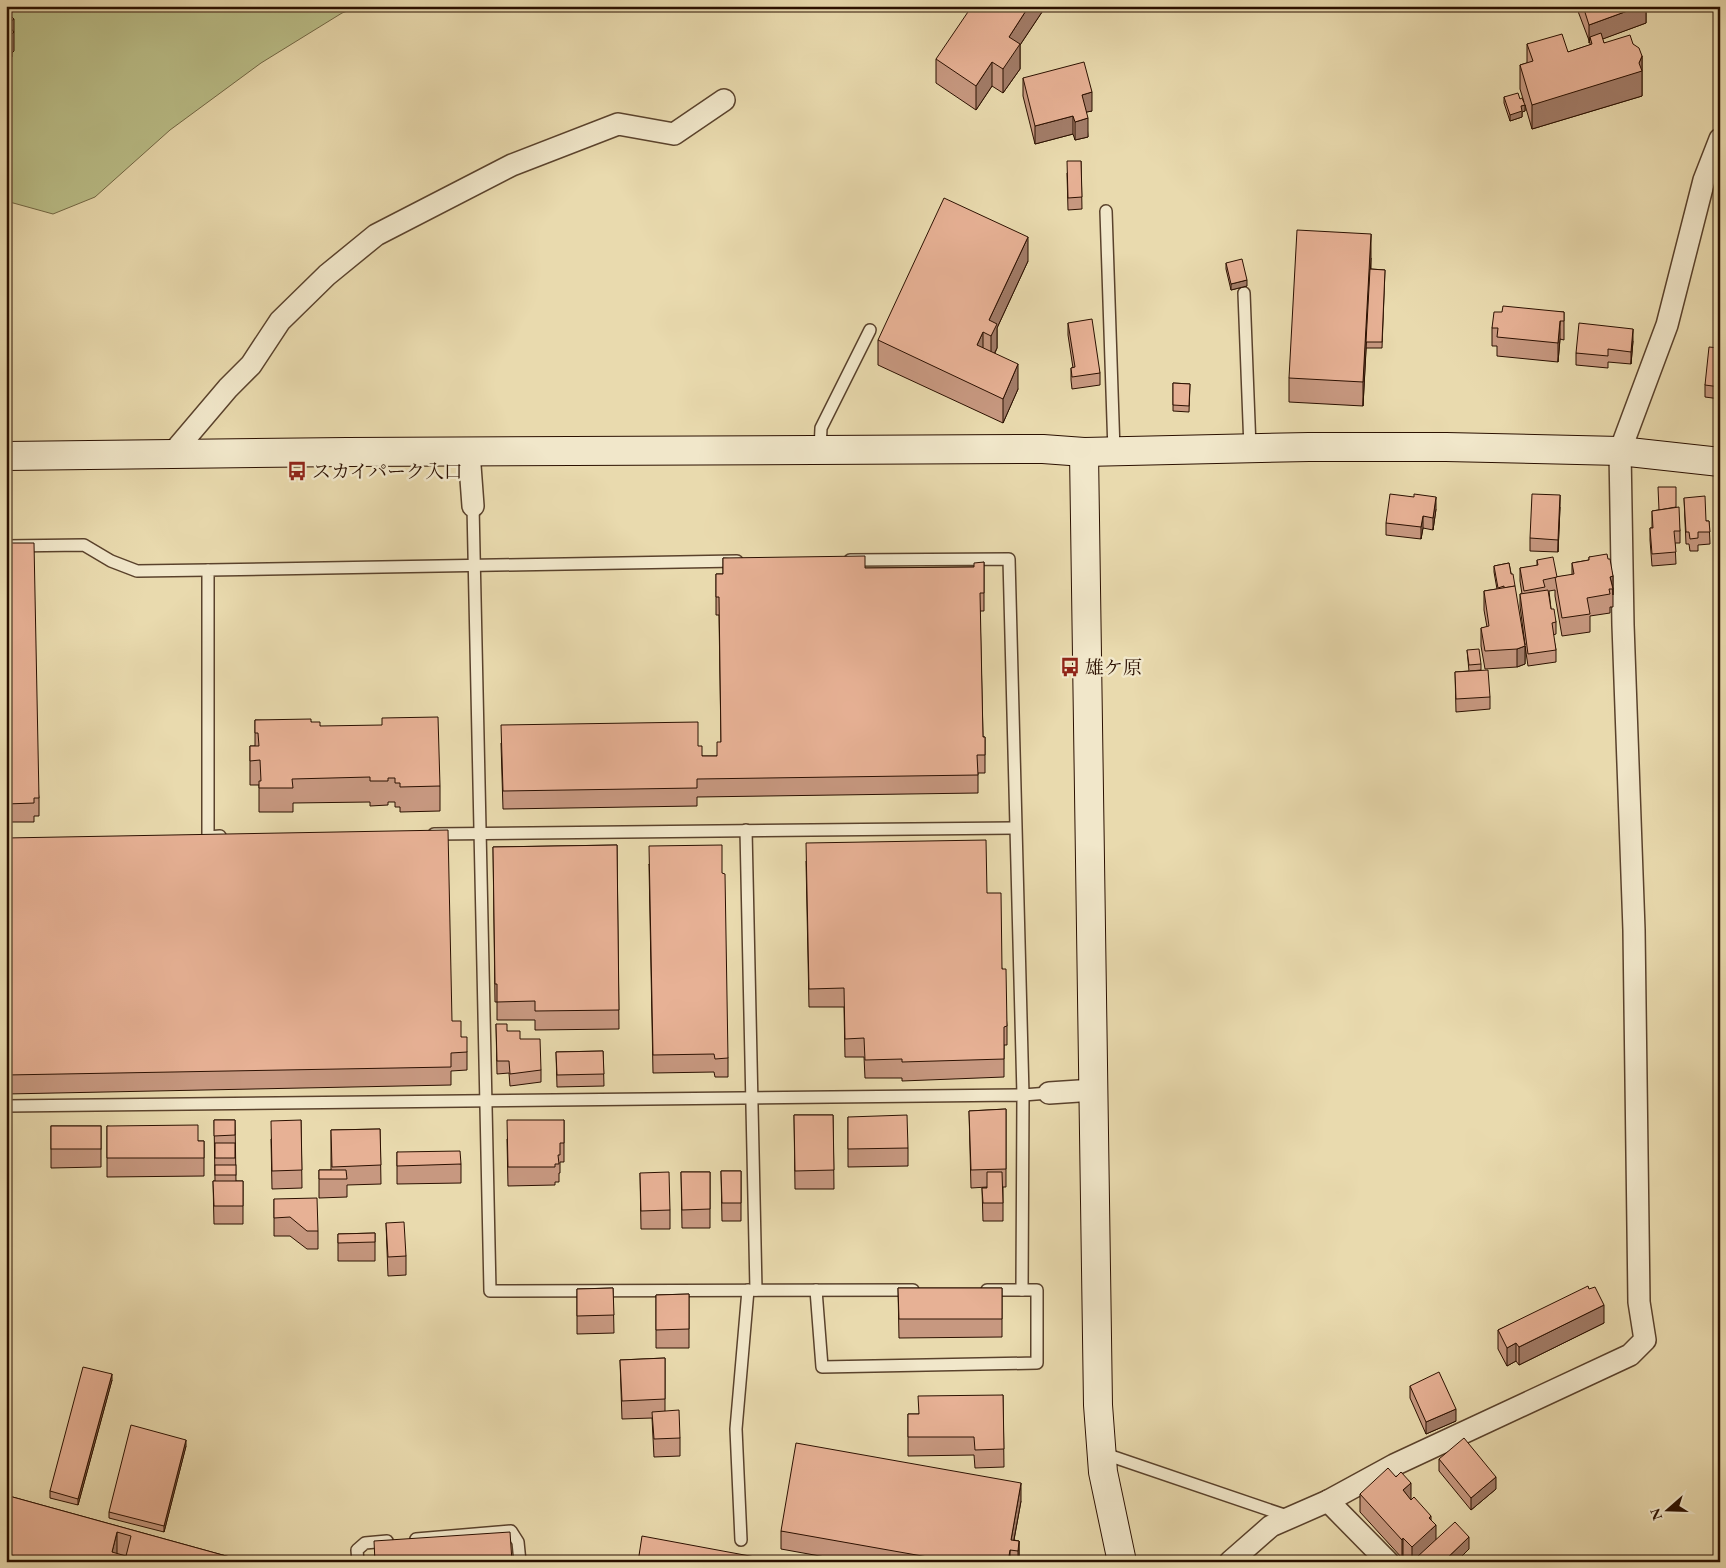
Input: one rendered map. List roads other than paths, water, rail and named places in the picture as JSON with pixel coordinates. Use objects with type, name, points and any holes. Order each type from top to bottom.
[{"type":"street","points":[[172,454],[228,388],[251,365],[280,321],[327,275],[376,235],[512,164],[618,124],[674,134],[724,100]]},
{"type":"street","points":[[1230,1562],[1271,1526],[1328,1501],[1411,1457],[1630,1355],[1645,1340],[1640,1302],[1634,930],[1623,625],[1620,451],[1667,325],[1704,180],[1720,139]]},
{"type":"street","points":[[6,456],[1044,449],[1084,452],[1250,448],[1446,447],[1620,451],[1720,462]]},
{"type":"street","points":[[469,452],[473,506]]},
{"type":"street","points":[[1084,452],[1098,1405],[1103,1472],[1122,1562]]},
{"type":"street","points":[[1049,1093],[1094,1090]]},
{"type":"street","points":[[1328,1501],[1388,1562]]},
{"type":"lane","points":[[1106,211],[1114,451]]},
{"type":"lane","points":[[1244,293],[1250,448]]},
{"type":"lane","points":[[820,450],[821,428],[870,330]]},
{"type":"lane","points":[[473,506],[490,1291],[924,1290]]},
{"type":"lane","points":[[6,546],[84,545],[112,561],[137,571],[744,560]]},
{"type":"lane","points":[[842,560],[1009,559],[1014,828],[1022,1095],[1022,1290]]},
{"type":"lane","points":[[208,570],[203,837],[227,836]]},
{"type":"lane","points":[[421,835],[1014,828]]},
{"type":"lane","points":[[741,1540],[736,1429],[752,1290],[753,1098],[746,830]]},
{"type":"lane","points":[[6,1106],[1022,1095],[1049,1093]]},
{"type":"lane","points":[[816,1290],[822,1367],[1038,1363],[1037,1290],[973,1290]]},
{"type":"lane","points":[[1102,1453],[1290,1517]]},
{"type":"lane","points":[[358,1562],[357,1550],[365,1543],[511,1531],[518,1542],[520,1562]]},
{"type":"place","name":"スカイパーク入口","points":[[297,471]]},
{"type":"place","name":"雄ケ原","points":[[1070,667]]}]
